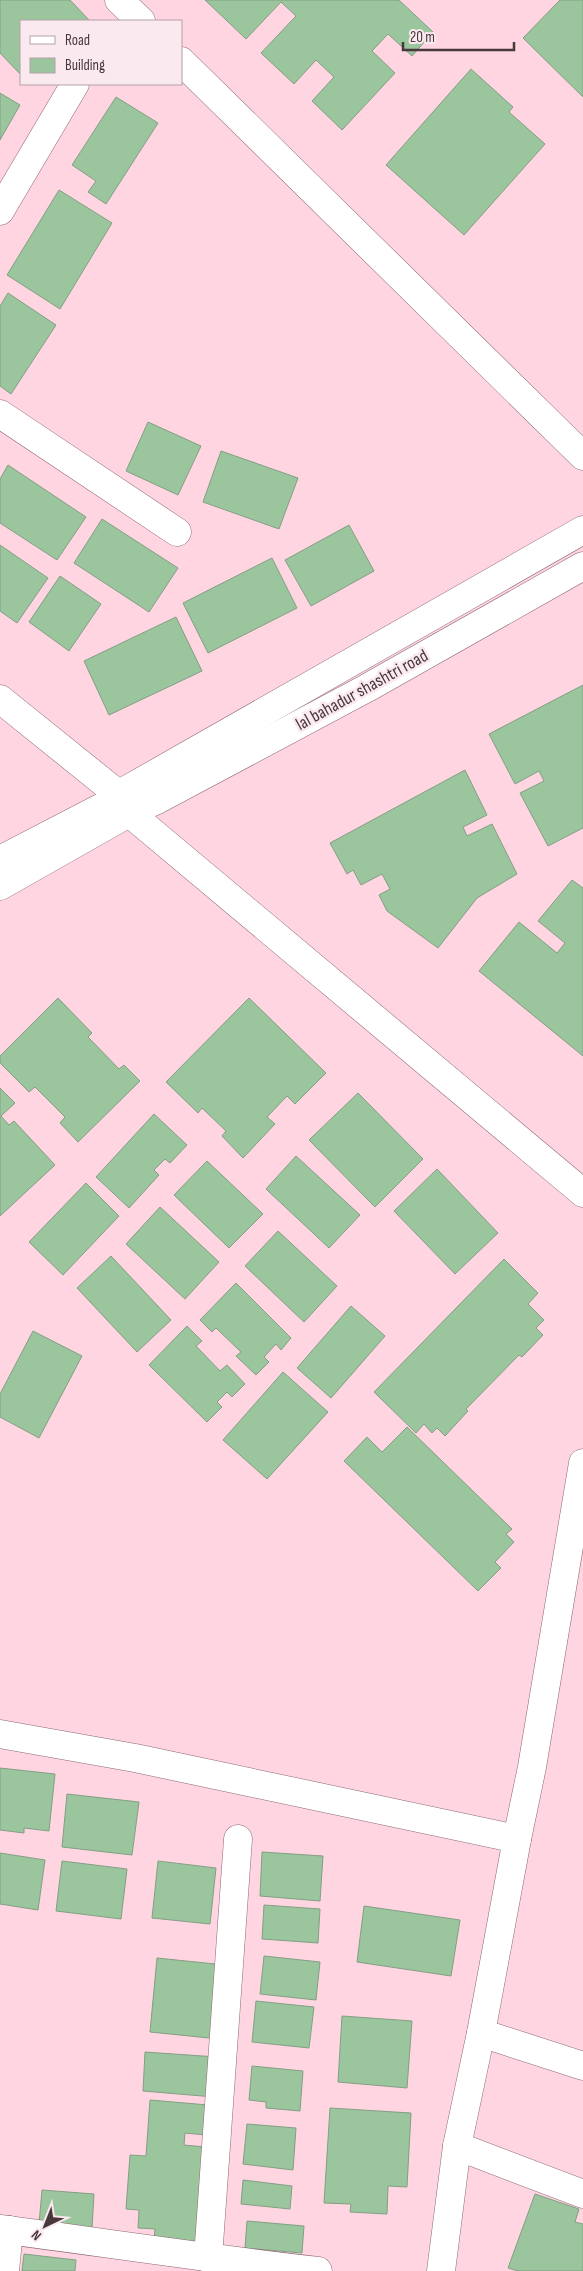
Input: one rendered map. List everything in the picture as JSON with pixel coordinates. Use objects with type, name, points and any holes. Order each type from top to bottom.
[{"type":"street","points":[[117,7],[139,20]]},
{"type":"street","points":[[182,62],[583,456]]},
{"type":"street","points":[[0,211],[74,85]]},
{"type":"street","points":[[0,414],[177,532]]},
{"type":"street","points":[[0,860],[124,805],[583,530]]},
{"type":"street","name":"lal bahadur shashtri road","points":[[0,886],[124,805],[158,800],[367,688],[583,566]]},
{"type":"street","points":[[0,699],[583,1193]]},
{"type":"street","points":[[441,2271],[457,2146],[482,2033],[532,1767],[583,1463]]},
{"type":"street","points":[[0,1734],[144,1760],[517,1839]]},
{"type":"street","points":[[208,2258],[238,1839]]},
{"type":"street","points":[[482,2033],[583,2066]]},
{"type":"street","points":[[457,2146],[583,2194]]},
{"type":"street","points":[[4,2271],[4,2229],[136,2246],[208,2258],[318,2271]]},
{"type":"building","points":[[0,0],[70,0],[89,20],[20,20],[20,74],[0,53]]},
{"type":"building","points":[[205,0],[399,0],[433,32],[412,56],[388,34],[372,51],[395,73],[342,130],[312,101],[334,77],[316,60],[294,84],[261,53],[296,16],[281,2],[246,39]]},
{"type":"building","points":[[560,0],[583,0],[583,97],[523,38]]},
{"type":"building","points":[[471,69],[513,107],[509,112],[545,144],[464,235],[386,165]]},
{"type":"building","points":[[0,93],[20,105],[0,140]]},
{"type":"building","points":[[116,97],[158,123],[106,204],[88,192],[96,181],[72,165]]},
{"type":"building","points":[[59,190],[112,223],[60,309],[7,275]]},
{"type":"building","points":[[8,293],[56,325],[11,394],[0,386],[0,306]]},
{"type":"building","points":[[148,422],[201,446],[178,495],[126,471]]},
{"type":"building","points":[[221,451],[298,478],[279,529],[203,502]]},
{"type":"building","points":[[8,465],[86,517],[57,560],[0,523],[0,479]]},
{"type":"building","points":[[102,519],[178,568],[149,612],[74,563]]},
{"type":"building","points":[[349,525],[374,571],[311,606],[285,560]]},
{"type":"building","points":[[0,545],[48,578],[17,623],[0,611]]},
{"type":"building","points":[[272,558],[297,608],[208,653],[183,603]]},
{"type":"building","points":[[60,576],[101,604],[69,651],[29,622]]},
{"type":"building","points":[[176,617],[202,671],[109,715],[84,661]]},
{"type":"building","points":[[583,685],[583,828],[548,846],[520,793],[544,781],[539,771],[515,784],[489,734]]},
{"type":"building","points":[[465,770],[487,815],[463,827],[467,836],[492,824],[517,874],[477,898],[438,948],[387,911],[379,895],[390,889],[382,874],[361,885],[353,870],[347,874],[330,843]]},
{"type":"building","points":[[572,880],[583,888],[583,1056],[479,971],[519,922],[557,953],[565,943],[538,921]]},
{"type":"building","points":[[58,998],[92,1033],[88,1037],[119,1069],[124,1065],[140,1081],[78,1142],[60,1123],[65,1117],[35,1087],[29,1092],[0,1063],[0,1056]]},
{"type":"building","points":[[249,998],[326,1073],[295,1104],[287,1096],[267,1117],[275,1124],[243,1158],[222,1136],[226,1131],[202,1108],[198,1113],[166,1082]]},
{"type":"building","points":[[0,1088],[15,1103],[1,1116],[9,1125],[14,1121],[55,1165],[0,1216]]},
{"type":"building","points":[[358,1093],[423,1159],[375,1207],[309,1140]]},
{"type":"building","points":[[154,1114],[187,1145],[170,1163],[165,1159],[154,1170],[159,1175],[129,1208],[96,1177]]},
{"type":"building","points":[[296,1156],[360,1215],[329,1248],[266,1189]]},
{"type":"building","points":[[207,1161],[263,1214],[229,1248],[174,1195]]},
{"type":"building","points":[[437,1169],[498,1233],[455,1274],[394,1211]]},
{"type":"building","points":[[86,1183],[119,1216],[63,1275],[29,1242]]},
{"type":"building","points":[[160,1207],[219,1262],[185,1299],[126,1244]]},
{"type":"building","points":[[278,1231],[337,1286],[304,1322],[245,1266]]},
{"type":"building","points":[[111,1256],[171,1320],[137,1352],[77,1288]]},
{"type":"building","points":[[504,1259],[538,1293],[528,1304],[544,1320],[536,1328],[543,1335],[522,1357],[519,1355],[466,1409],[468,1411],[445,1436],[437,1428],[432,1433],[424,1424],[416,1433],[374,1392]]},
{"type":"building","points":[[236,1283],[291,1338],[281,1350],[276,1344],[264,1357],[269,1362],[256,1375],[236,1356],[241,1352],[216,1328],[212,1332],[200,1320]]},
{"type":"building","points":[[351,1306],[385,1336],[331,1398],[297,1368]]},
{"type":"building","points":[[187,1326],[202,1341],[196,1346],[220,1371],[227,1365],[245,1384],[232,1397],[227,1392],[217,1402],[222,1407],[207,1422],[149,1365]]},
{"type":"building","points":[[33,1331],[82,1356],[39,1438],[0,1417],[0,1394]]},
{"type":"building","points":[[283,1372],[328,1412],[267,1479],[223,1440]]},
{"type":"building","points":[[407,1427],[512,1529],[506,1534],[514,1542],[495,1562],[501,1568],[478,1591],[344,1461],[367,1437],[382,1452]]},
{"type":"building","points":[[0,1768],[55,1774],[49,1831],[24,1828],[24,1833],[0,1830]]},
{"type":"building","points":[[67,1794],[139,1802],[132,1855],[62,1847]]},
{"type":"building","points":[[262,1852],[323,1856],[320,1901],[260,1896]]},
{"type":"building","points":[[0,1853],[45,1860],[38,1910],[0,1904]]},
{"type":"building","points":[[62,1861],[127,1869],[121,1919],[56,1911]]},
{"type":"building","points":[[158,1861],[216,1868],[210,1924],[152,1918]]},
{"type":"building","points":[[264,1905],[320,1909],[318,1943],[262,1939]]},
{"type":"building","points":[[364,1906],[460,1920],[451,1976],[357,1962]]},
{"type":"building","points":[[264,1956],[320,1962],[316,2000],[260,1994]]},
{"type":"building","points":[[157,1958],[225,1965],[219,2039],[150,2032]]},
{"type":"building","points":[[256,2001],[314,2007],[309,2048],[252,2042]]},
{"type":"building","points":[[342,2016],[412,2021],[407,2088],[338,2082]]},
{"type":"building","points":[[145,2052],[217,2057],[214,2097],[143,2091]]},
{"type":"building","points":[[252,2066],[303,2071],[300,2111],[266,2108],[266,2102],[249,2100]]},
{"type":"building","points":[[150,2100],[208,2105],[206,2135],[185,2133],[184,2145],[205,2147],[198,2247],[154,2240],[155,2229],[138,2228],[139,2210],[126,2209],[130,2155],[146,2156]]},
{"type":"building","points":[[330,2108],[411,2113],[407,2187],[388,2186],[387,2214],[350,2212],[351,2204],[324,2203]]},
{"type":"building","points":[[247,2124],[296,2128],[293,2170],[243,2164]]},
{"type":"building","points":[[243,2180],[292,2186],[290,2209],[241,2204]]},
{"type":"building","points":[[42,2190],[94,2194],[92,2228],[39,2224]]},
{"type":"building","points":[[535,2194],[579,2209],[575,2222],[583,2224],[583,2271],[518,2271],[508,2268]]},
{"type":"building","points":[[247,2221],[304,2226],[302,2253],[245,2248]]},
{"type":"building","points":[[24,2254],[76,2260],[75,2271],[22,2271]]}]
